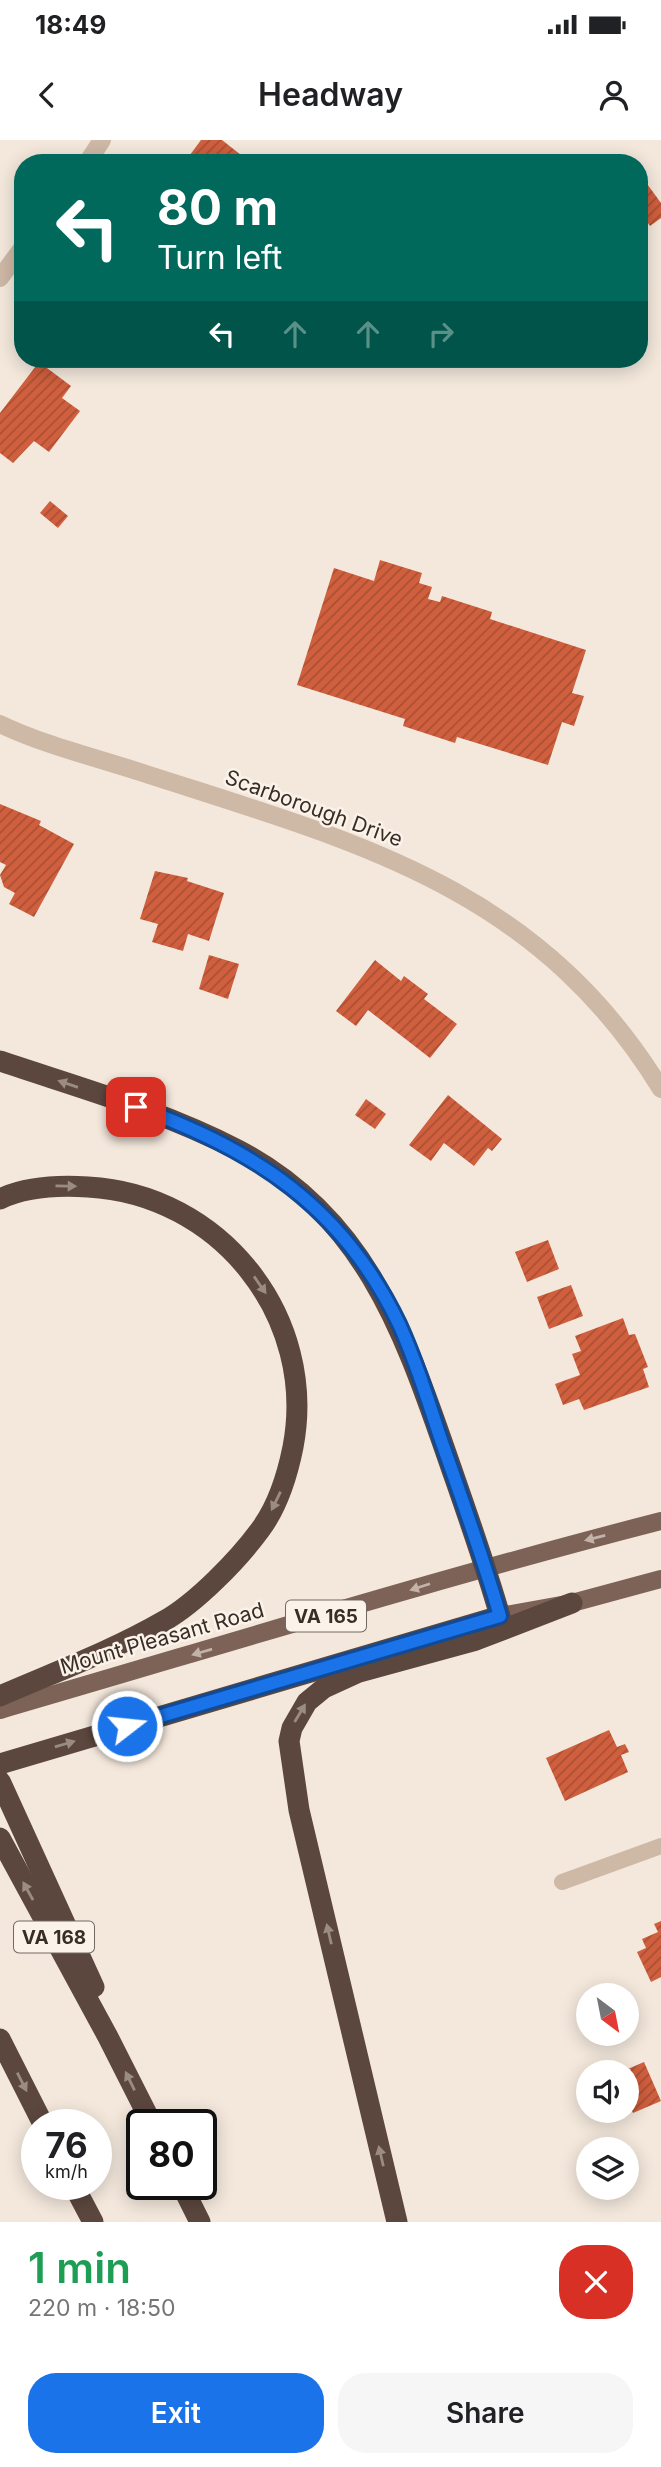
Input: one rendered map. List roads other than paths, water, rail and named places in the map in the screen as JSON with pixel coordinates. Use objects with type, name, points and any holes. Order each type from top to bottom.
[{"type":"highway","points":[[0,1061],[180,1122],[259,1163],[313,1204],[364,1262],[398,1323],[485,1566],[500,1616]]},
{"type":"highway","points":[[0,1199],[49,1186],[110,1188],[138,1195],[194,1220],[227,1246],[263,1289],[282,1322],[297,1378],[297,1427],[278,1499],[261,1528],[230,1566],[166,1620],[95,1655],[0,1696]]},
{"type":"highway","points":[[397,2222],[299,1810],[289,1741],[292,1728],[307,1702],[324,1688],[359,1672],[476,1640],[572,1603]]},
{"type":"highway","name":"VA 165","points":[[0,1764],[500,1616]]},
{"type":"highway","points":[[0,1781],[91,1978],[108,2036]]},
{"type":"highway","name":"VA 168","points":[[0,1838],[108,2036],[144,2109]]},
{"type":"highway","points":[[0,2039],[35,2109]]},
{"type":"highway","points":[[81,2200],[93,2222]]},
{"type":"highway","points":[[189,2200],[200,2222]]},
{"type":"main road","name":"Mount Pleasant Road","points":[[0,1710],[350,1609],[485,1566],[661,1521]]},
{"type":"main road","name":"VA 165","points":[[500,1616],[572,1603],[661,1579]]},
{"type":"street","points":[[0,278],[14,259]]},
{"type":"street","name":"Scarborough Drive","points":[[0,724],[331,834],[386,855],[447,885],[497,914],[543,952],[595,1001],[661,1089]]},
{"type":"lane","points":[[562,1882],[661,1846]]}]
